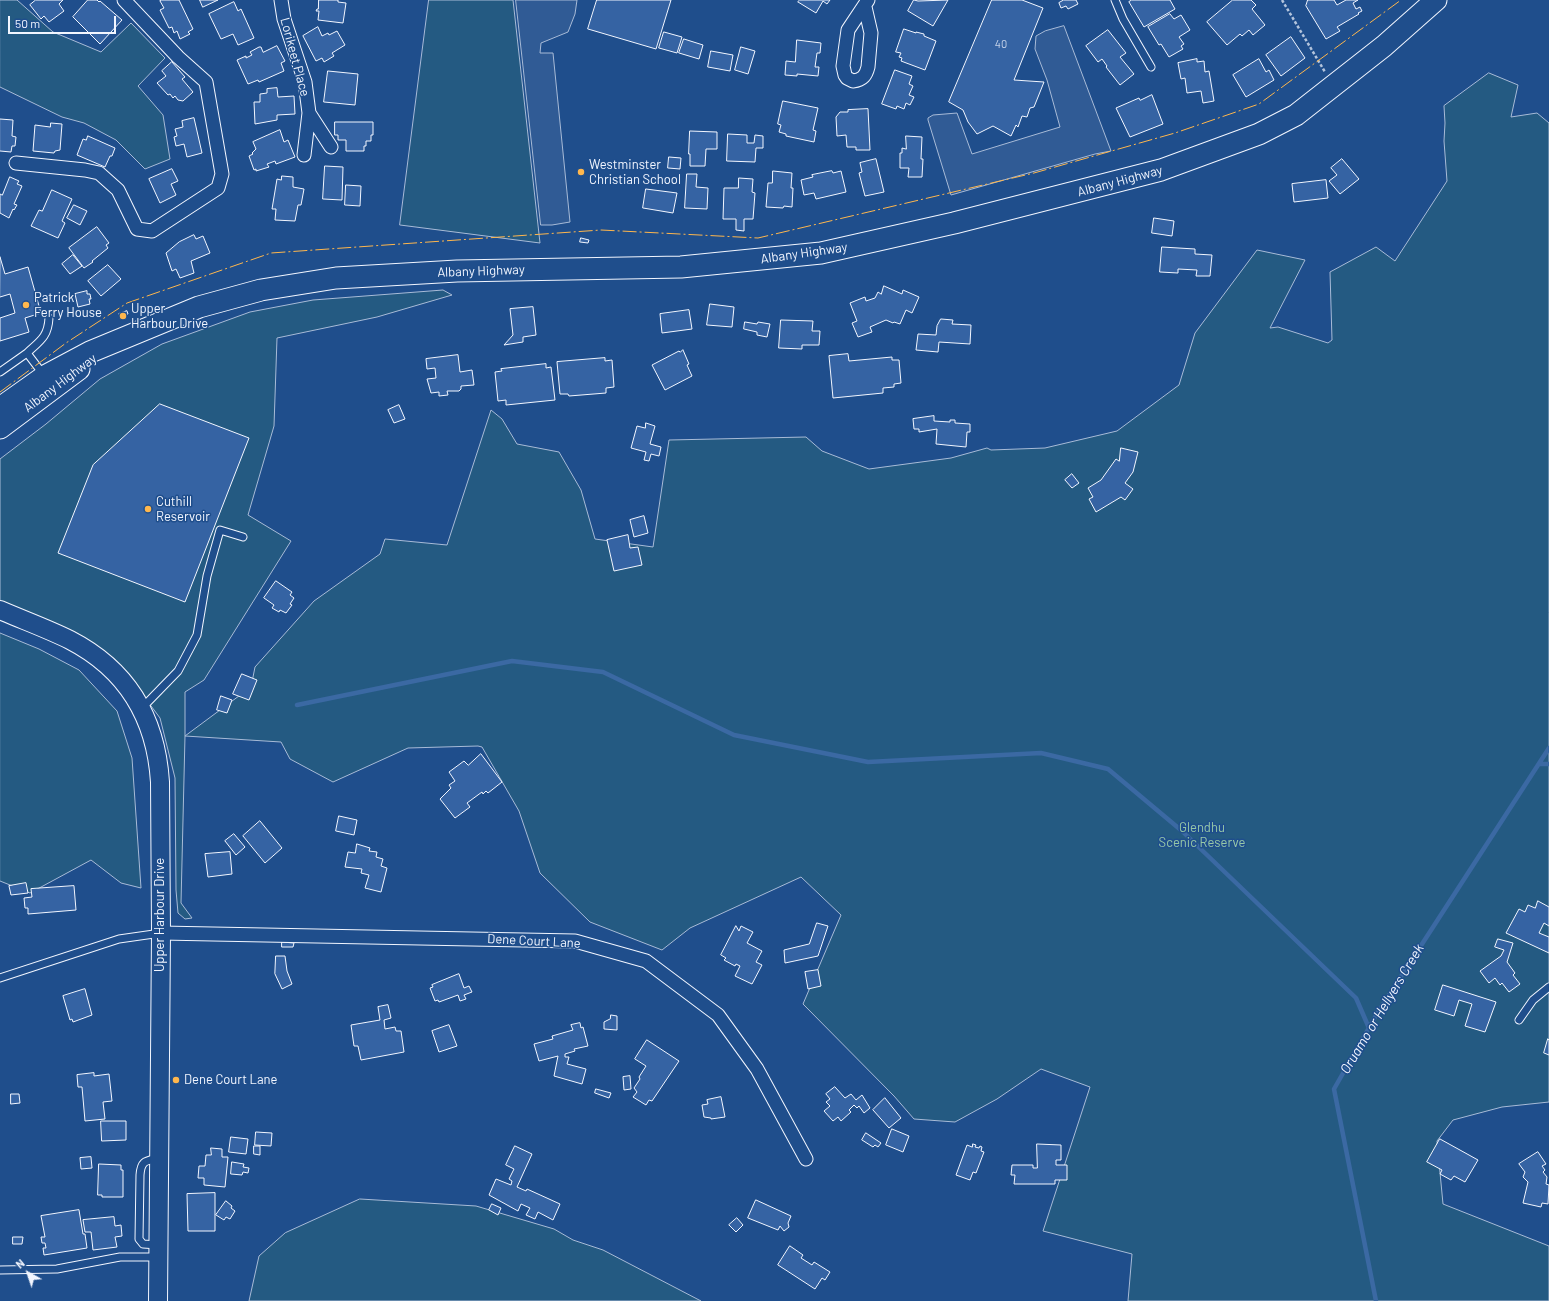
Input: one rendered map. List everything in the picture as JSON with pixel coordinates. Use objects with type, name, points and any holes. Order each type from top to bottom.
[{"type":"main road","name":"Albany Highway","points":[[0,408],[45,376],[90,352],[199,307],[261,290],[336,278],[457,271],[681,267],[821,253],[954,223],[1161,170],[1259,134],[1296,115],[1384,46],[1436,0]]},
{"type":"main road","name":"Albany Highway","points":[[0,428],[102,352],[121,340]]},
{"type":"main road","name":"Upper Harbour Drive","points":[[0,610],[71,640],[101,660],[125,684],[142,709],[152,732],[159,761],[161,933],[158,1301]]},
{"type":"street","points":[[16,163],[70,168],[99,173],[118,190],[137,229],[152,231],[218,188],[222,174],[206,82],[178,57],[124,0]]},
{"type":"street","name":"Lorikeet Place","points":[[281,0],[284,19],[305,82],[309,113],[304,155]]},
{"type":"street","points":[[866,4],[871,33],[867,72],[862,79],[853,81],[845,75],[843,61],[848,30],[850,25],[866,4]]},
{"type":"street","name":"Lorikeet Place","points":[[309,113],[331,147]]},
{"type":"street","name":"Dene Court Lane","points":[[161,933],[575,941],[646,961],[718,1015],[757,1069],[806,1159]]},
{"type":"lane","points":[[1116,0],[1123,20],[1150,67]]},
{"type":"lane","points":[[0,372],[43,338],[48,329],[49,318]]},
{"type":"lane","points":[[27,352],[45,376]]},
{"type":"lane","points":[[142,709],[178,671],[198,635],[207,576],[220,530],[243,537]]},
{"type":"lane","points":[[0,978],[119,939],[161,933]]},
{"type":"lane","points":[[1519,1020],[1533,1000],[1549,987]]},
{"type":"lane","points":[[0,1270],[57,1269],[159,1251]]},
{"type":"path","points":[[1282,0],[1334,86]]},
{"type":"green space","points":[[0,0],[17,0],[53,32],[101,52],[131,23],[165,58],[138,86],[163,115],[170,159],[145,169],[116,140],[84,123],[62,117],[0,87]]},
{"type":"green space","points":[[429,0],[513,0],[540,243],[400,225]]},
{"type":"green space","name":"Glendhu Scenic Reserve","points":[[1489,73],[1518,85],[1511,117],[1537,113],[1549,123],[1549,1102],[1502,1107],[1453,1120],[1437,1141],[1443,1204],[1549,1246],[1549,1301],[1128,1301],[1132,1254],[1043,1231],[1090,1087],[1041,1069],[997,1099],[955,1122],[914,1119],[894,1096],[803,1004],[841,915],[801,877],[690,928],[662,950],[590,922],[540,873],[519,811],[482,747],[408,748],[333,782],[290,759],[281,742],[185,736],[251,687],[255,667],[314,601],[380,554],[385,539],[447,545],[491,410],[502,419],[517,444],[559,452],[581,490],[595,539],[653,547],[669,440],[806,437],[822,451],[869,469],[951,458],[987,448],[991,450],[1045,448],[1117,431],[1179,385],[1195,333],[1257,250],[1305,260],[1270,328],[1278,327],[1328,343],[1332,340],[1330,272],[1376,247],[1395,261],[1447,181],[1444,141],[1444,106]]},
{"type":"green space","points":[[443,290],[452,295],[377,317],[277,338],[274,426],[248,515],[291,541],[204,680],[185,692],[181,903],[192,918],[185,919],[178,913],[176,890],[175,778],[160,718],[128,675],[0,604],[0,459],[46,424],[100,379],[162,344],[250,312],[313,300]]},
{"type":"green space","points":[[0,633],[39,649],[79,670],[117,711],[132,758],[141,888],[121,883],[91,860],[30,893],[0,881]]},
{"type":"green space","points":[[360,1199],[476,1206],[554,1229],[573,1240],[603,1250],[701,1301],[249,1301],[259,1256],[285,1233]]},
{"type":"shaded area","points":[[516,0],[577,0],[575,14],[568,32],[541,43],[540,53],[553,53],[570,222],[541,225]]},
{"type":"shaded area","points":[[1064,26],[1111,151],[1095,154],[951,195],[928,118],[933,115],[957,113],[972,154],[1060,127],[1047,80],[1035,49],[1036,36],[1045,31]]},
{"type":"building","points":[[36,0],[63,0],[59,4],[64,11],[49,22],[44,16],[41,19],[30,5]]},
{"type":"building","points":[[88,0],[100,1],[122,20],[100,44],[73,17]]},
{"type":"building","points":[[179,0],[193,29],[188,32],[190,34],[180,39],[177,31],[174,33],[172,27],[169,28],[160,10],[164,8],[160,1]]},
{"type":"building","points":[[200,0],[218,0],[203,7]]},
{"type":"building","points":[[319,0],[338,0],[338,2],[346,3],[343,23],[318,20],[319,11],[316,11],[318,9]]},
{"type":"building","points":[[597,0],[671,0],[656,49],[588,29]]},
{"type":"building","points":[[800,0],[830,0],[827,4],[823,1],[816,13],[798,2]]},
{"type":"building","points":[[914,0],[948,0],[933,26],[908,11]]},
{"type":"building","points":[[992,0],[1022,0],[1043,8],[1014,80],[1044,82],[1034,107],[1030,108],[1027,117],[1022,116],[1018,127],[1016,125],[1011,136],[993,126],[977,134],[968,122],[963,110],[949,102]]},
{"type":"building","points":[[1064,0],[1076,0],[1078,4],[1068,9],[1066,6],[1061,8],[1059,3]]},
{"type":"building","points":[[1132,0],[1170,0],[1175,9],[1144,27],[1129,2]]},
{"type":"building","points":[[1233,0],[1251,0],[1256,5],[1252,9],[1265,25],[1253,35],[1249,30],[1242,36],[1240,34],[1227,45],[1207,22]]},
{"type":"building","points":[[1308,0],[1334,0],[1337,5],[1346,0],[1358,0],[1353,3],[1356,9],[1360,7],[1362,11],[1337,27],[1340,31],[1326,39],[1306,6]]},
{"type":"building","points":[[234,2],[238,11],[241,9],[254,38],[238,45],[233,34],[221,39],[209,14]]},
{"type":"building","points":[[1170,14],[1174,19],[1181,15],[1190,30],[1179,37],[1184,44],[1181,46],[1183,49],[1169,57],[1161,44],[1159,45],[1148,27]]},
{"type":"building","points":[[318,27],[322,36],[328,33],[329,35],[337,31],[345,45],[332,53],[334,56],[324,62],[322,58],[316,61],[303,36]]},
{"type":"building","points":[[904,29],[924,34],[924,36],[936,41],[925,70],[901,61],[902,58],[899,57],[901,53],[896,52]]},
{"type":"building","points":[[1108,30],[1126,53],[1120,57],[1134,74],[1120,85],[1106,67],[1107,66],[1102,59],[1098,62],[1086,46]]},
{"type":"building","points":[[664,32],[682,37],[677,53],[659,48]]},
{"type":"building","points":[[1291,37],[1305,58],[1281,76],[1266,55]]},
{"type":"building","points":[[684,39],[703,45],[699,59],[679,53]]},
{"type":"building","points":[[797,40],[821,43],[820,53],[817,53],[815,67],[819,67],[818,76],[797,74],[797,76],[785,75],[786,61],[795,62]]},
{"type":"building","points":[[277,46],[285,61],[281,63],[284,71],[259,82],[258,80],[248,84],[237,60],[252,55],[250,52],[259,47],[261,47],[263,52]]},
{"type":"building","points":[[741,47],[755,51],[748,74],[735,70]]},
{"type":"building","points":[[711,51],[733,55],[730,71],[708,67]]},
{"type":"building","points":[[1197,59],[1197,62],[1204,61],[1205,72],[1209,71],[1214,101],[1203,103],[1201,91],[1187,93],[1185,78],[1181,79],[1178,63]]},
{"type":"building","points":[[1259,59],[1266,72],[1269,70],[1274,80],[1246,97],[1233,75]]},
{"type":"building","points":[[172,62],[185,77],[182,79],[193,92],[183,101],[178,100],[175,96],[173,98],[170,94],[168,95],[157,83],[166,76],[162,71]]},
{"type":"building","points":[[895,70],[912,76],[909,84],[913,86],[909,95],[914,97],[910,105],[906,103],[904,109],[897,106],[896,109],[882,104]]},
{"type":"building","points":[[328,71],[358,74],[355,105],[324,102]]},
{"type":"building","points":[[277,88],[278,97],[294,96],[295,114],[277,115],[277,120],[255,124],[254,102],[260,102],[260,94],[267,93],[267,89]]},
{"type":"building","points":[[1152,95],[1163,124],[1130,137],[1116,108],[1139,98],[1140,100]]},
{"type":"building","points":[[783,101],[818,108],[813,130],[816,131],[814,142],[786,136],[786,134],[779,132],[781,125],[778,124]]},
{"type":"building","points":[[868,109],[870,150],[856,150],[856,147],[847,147],[846,135],[837,136],[836,117],[840,112],[848,112],[848,110]]},
{"type":"building","points":[[194,118],[202,153],[187,157],[184,144],[176,146],[174,137],[177,136],[175,129],[183,127],[182,121]]},
{"type":"building","points":[[0,119],[13,120],[12,136],[16,137],[15,146],[12,146],[11,152],[0,151]]},
{"type":"building","points":[[335,122],[373,122],[373,135],[371,135],[371,141],[366,141],[364,151],[346,151],[346,140],[338,140],[338,135],[335,135]]},
{"type":"building","points":[[51,123],[62,124],[60,150],[55,151],[54,153],[33,151],[35,125],[50,127]]},
{"type":"building","points":[[280,130],[284,142],[288,140],[295,157],[276,164],[275,161],[267,164],[269,167],[256,171],[256,169],[254,170],[249,156],[253,154],[252,153],[256,149],[253,142]]},
{"type":"building","points":[[690,131],[717,132],[717,149],[706,149],[705,166],[690,166]]},
{"type":"building","points":[[728,134],[747,135],[747,143],[754,143],[755,135],[763,136],[763,148],[756,148],[755,162],[727,161]]},
{"type":"building","points":[[88,136],[115,148],[105,167],[77,155],[83,139],[86,140]]},
{"type":"building","points":[[906,136],[922,137],[922,177],[908,177],[909,168],[900,168],[900,153],[902,153],[902,148],[906,149]]},
{"type":"building","points":[[669,157],[681,158],[680,169],[668,168]]},
{"type":"building","points":[[876,159],[884,192],[865,196],[859,173],[862,172],[860,163]]},
{"type":"building","points":[[1342,159],[1359,179],[1340,194],[1329,181],[1337,175],[1331,168]]},
{"type":"building","points":[[325,166],[343,167],[342,200],[323,199]]},
{"type":"building","points":[[172,169],[178,181],[171,184],[176,195],[160,203],[149,179]]},
{"type":"building","points":[[773,171],[792,173],[792,207],[766,207],[768,183],[772,183]]},
{"type":"building","points":[[832,171],[833,173],[841,171],[846,192],[816,199],[814,193],[804,195],[801,180],[813,177],[812,175]]},
{"type":"building","points":[[687,174],[697,174],[696,187],[708,188],[707,209],[685,208]]},
{"type":"building","points":[[282,176],[293,177],[293,187],[304,189],[301,205],[298,205],[295,221],[275,220],[276,209],[272,209],[277,179],[281,180]]},
{"type":"building","points":[[10,177],[19,181],[17,184],[22,186],[14,204],[17,205],[14,210],[13,209],[9,218],[0,213],[0,194],[2,195]]},
{"type":"building","points":[[739,178],[753,179],[752,192],[755,193],[753,219],[744,219],[744,231],[736,230],[736,219],[723,219],[724,188],[738,188]]},
{"type":"building","points":[[1326,180],[1328,198],[1294,202],[1292,184]]},
{"type":"building","points":[[346,185],[361,186],[360,206],[345,205]]},
{"type":"building","points":[[646,189],[677,193],[673,213],[643,208]]},
{"type":"building","points":[[52,190],[72,199],[62,221],[65,223],[58,238],[31,226],[39,210],[42,211]]},
{"type":"building","points":[[74,205],[87,211],[80,225],[67,218]]},
{"type":"building","points":[[1154,218],[1174,221],[1172,236],[1152,233]]},
{"type":"building","points":[[97,227],[109,243],[106,245],[108,248],[84,268],[69,248]]},
{"type":"building","points":[[194,235],[196,239],[203,236],[210,253],[191,261],[194,273],[180,278],[176,269],[172,271],[166,253],[179,242]]},
{"type":"building","points":[[581,238],[589,240],[588,243],[580,242]]},
{"type":"building","points":[[1162,247],[1195,249],[1195,254],[1212,255],[1210,276],[1196,276],[1197,270],[1178,269],[1178,273],[1160,272]]},
{"type":"building","points":[[73,255],[82,266],[70,274],[62,264]]},
{"type":"building","name":"Patrick Ferry House","points":[[0,257],[5,274],[28,267],[41,313],[25,318],[29,332],[0,341],[0,318],[15,313],[10,294],[0,297]]},
{"type":"building","points":[[108,265],[121,279],[101,296],[88,281]]},
{"type":"building","points":[[884,286],[902,294],[903,290],[919,297],[912,313],[906,310],[900,324],[886,320],[870,327],[872,332],[858,337],[852,323],[857,321],[850,303],[865,297],[866,301],[875,298],[878,292],[881,294]]},
{"type":"building","points":[[87,291],[87,294],[90,294],[90,304],[78,307],[75,294]]},
{"type":"building","points":[[710,304],[734,307],[732,327],[707,325]]},
{"type":"building","points":[[533,307],[536,335],[523,337],[523,342],[504,345],[513,335],[510,309]]},
{"type":"building","points":[[689,310],[692,329],[662,333],[660,314]]},
{"type":"building","points":[[127,311],[128,314],[121,318],[119,314]]},
{"type":"building","points":[[941,319],[953,320],[952,324],[971,325],[970,344],[939,342],[938,352],[916,350],[918,334],[936,335],[937,326]]},
{"type":"building","points":[[781,320],[813,321],[812,331],[820,331],[819,345],[802,345],[802,349],[779,348]]},
{"type":"building","points":[[745,322],[770,324],[767,337],[757,335],[757,332],[744,329]]},
{"type":"building","points":[[683,350],[692,376],[665,390],[652,365]]},
{"type":"building","points":[[848,354],[849,361],[892,357],[892,360],[899,360],[901,383],[894,384],[894,387],[883,388],[883,393],[833,398],[829,356]]},
{"type":"building","points":[[458,355],[460,372],[472,370],[474,385],[461,386],[459,391],[447,391],[448,395],[439,396],[439,392],[431,393],[427,379],[436,378],[435,368],[427,369],[426,359]]},
{"type":"building","points":[[605,358],[605,361],[612,360],[614,387],[606,388],[606,393],[569,396],[568,394],[560,394],[557,362]]},
{"type":"building","points":[[546,364],[546,368],[551,367],[555,400],[506,405],[506,400],[498,401],[495,372],[502,371],[501,369]]},
{"type":"building","name":"Cuthill Reservoir","points":[[160,404],[249,438],[185,602],[58,553],[93,465]]},
{"type":"building","points":[[399,405],[405,419],[394,423],[388,410]]},
{"type":"building","points":[[934,416],[934,421],[950,422],[950,420],[955,420],[955,423],[970,424],[970,432],[967,432],[966,447],[936,444],[937,429],[919,432],[919,429],[914,429],[913,419]]},
{"type":"building","points":[[646,423],[655,426],[650,444],[661,447],[659,456],[651,454],[649,461],[644,460],[646,452],[631,448],[637,426],[645,428]]},
{"type":"building","points":[[1121,448],[1138,452],[1133,472],[1125,483],[1133,489],[1125,500],[1121,497],[1096,512],[1089,499],[1093,497],[1088,488],[1101,480],[1116,459],[1119,461]]},
{"type":"building","points":[[1072,474],[1079,483],[1072,488],[1065,480]]},
{"type":"building","points":[[644,516],[648,533],[634,537],[630,520]]},
{"type":"building","points":[[628,535],[630,548],[638,547],[642,565],[614,571],[607,540]]},
{"type":"building","points":[[276,581],[292,592],[290,595],[294,598],[290,604],[292,605],[286,613],[280,610],[279,612],[272,608],[274,605],[264,598]]},
{"type":"building","points":[[242,674],[257,680],[249,700],[233,694]]},
{"type":"building","points":[[221,696],[232,700],[227,713],[217,710]]},
{"type":"building","points":[[481,754],[502,782],[488,793],[486,791],[483,794],[482,792],[467,803],[470,807],[455,818],[440,799],[451,788],[449,785],[455,781],[449,772],[464,761],[468,765]]},
{"type":"building","points":[[339,816],[357,820],[354,835],[336,831]]},
{"type":"building","points":[[260,821],[282,848],[265,863],[243,836]]},
{"type":"building","points":[[234,834],[245,847],[236,855],[225,841]]},
{"type":"building","points":[[357,844],[370,848],[369,851],[377,852],[376,857],[383,859],[381,866],[387,868],[381,892],[365,888],[369,875],[361,873],[362,869],[345,867],[348,852],[355,853]]},
{"type":"building","points":[[230,852],[232,874],[208,877],[205,854]]},
{"type":"building","points":[[26,883],[28,893],[11,895],[9,886]]},
{"type":"building","points":[[74,886],[76,910],[28,914],[28,908],[25,908],[24,898],[32,897],[31,889]]},
{"type":"building","points":[[1538,901],[1549,907],[1549,926],[1544,923],[1539,933],[1549,937],[1549,953],[1506,933],[1519,909],[1525,912],[1528,905],[1535,908]]},
{"type":"building","points":[[817,923],[828,926],[818,956],[785,963],[784,950],[809,944]]},
{"type":"building","points":[[736,926],[739,931],[741,926],[753,932],[747,943],[762,951],[756,962],[762,965],[752,984],[735,976],[740,966],[736,964],[735,966],[724,960],[726,958],[721,955]]},
{"type":"building","points":[[1498,939],[1513,943],[1507,962],[1515,973],[1513,975],[1520,984],[1509,992],[1502,983],[1500,985],[1495,978],[1489,983],[1480,971],[1501,956],[1504,950],[1495,947]]},
{"type":"building","points":[[282,942],[294,943],[293,947],[282,947]]},
{"type":"building","points":[[276,956],[285,956],[287,971],[292,984],[282,989],[275,974]]},
{"type":"building","points":[[818,970],[821,986],[808,989],[805,972]]},
{"type":"building","points":[[459,974],[464,988],[469,986],[472,992],[464,995],[466,999],[460,1001],[458,995],[439,1002],[438,1000],[435,1001],[430,988],[433,987],[432,985]]},
{"type":"building","points":[[1443,985],[1496,1002],[1485,1032],[1465,1026],[1472,1004],[1459,1000],[1454,1016],[1435,1010]]},
{"type":"building","points":[[85,989],[92,1015],[73,1022],[72,1019],[70,1020],[63,996]]},
{"type":"building","points":[[388,1005],[391,1018],[384,1020],[385,1029],[395,1027],[396,1031],[401,1031],[404,1052],[361,1060],[358,1046],[354,1046],[351,1025],[380,1020],[378,1007]]},
{"type":"building","points":[[611,1015],[617,1016],[617,1030],[604,1029],[604,1022],[610,1019]]},
{"type":"building","points":[[580,1023],[581,1028],[583,1027],[588,1046],[574,1049],[575,1051],[565,1054],[565,1057],[569,1057],[567,1064],[586,1069],[582,1084],[554,1076],[558,1056],[539,1061],[534,1044],[553,1039],[552,1036],[573,1030],[571,1025]]},
{"type":"building","points":[[449,1025],[457,1046],[439,1052],[432,1031]]},
{"type":"building","points":[[1548,1039],[1549,1040],[1549,1055],[1544,1053]]},
{"type":"building","points":[[647,1040],[679,1061],[652,1101],[649,1100],[646,1105],[633,1097],[637,1092],[634,1088],[646,1066],[635,1059]]},
{"type":"building","points":[[94,1073],[94,1076],[109,1074],[112,1101],[103,1102],[105,1119],[85,1121],[82,1087],[78,1087],[77,1075]]},
{"type":"building","points":[[630,1076],[631,1089],[624,1090],[623,1077]]},
{"type":"building","points":[[835,1087],[845,1098],[851,1094],[856,1100],[862,1095],[870,1108],[864,1113],[859,1106],[857,1108],[854,1105],[849,1110],[851,1112],[841,1121],[838,1117],[833,1121],[824,1111],[830,1106],[826,1102],[830,1099],[826,1094]]},
{"type":"building","points":[[596,1089],[611,1093],[609,1098],[595,1093]]},
{"type":"building","points":[[11,1094],[19,1094],[20,1103],[11,1104]]},
{"type":"building","points":[[721,1097],[725,1117],[711,1119],[704,1117],[702,1105],[708,1104],[707,1100]]},
{"type":"building","points":[[885,1098],[901,1118],[889,1128],[873,1110]]},
{"type":"building","points":[[101,1121],[126,1121],[126,1140],[102,1141]]},
{"type":"building","points":[[892,1129],[909,1136],[903,1152],[886,1145]]},
{"type":"building","points":[[256,1132],[272,1133],[271,1146],[255,1145]]},
{"type":"building","points":[[866,1133],[881,1143],[878,1147],[875,1145],[873,1147],[862,1140]]},
{"type":"building","points":[[231,1137],[248,1139],[246,1154],[229,1152]]},
{"type":"building","points":[[1440,1139],[1478,1160],[1465,1182],[1454,1176],[1451,1180],[1440,1174],[1442,1170],[1427,1162]]},
{"type":"building","points":[[973,1144],[976,1145],[975,1147],[982,1147],[981,1151],[984,1152],[976,1173],[973,1172],[970,1180],[956,1175],[967,1145],[972,1147]]},
{"type":"building","points":[[1037,1144],[1061,1145],[1061,1160],[1056,1160],[1056,1165],[1067,1165],[1067,1180],[1055,1180],[1055,1184],[1014,1184],[1015,1175],[1011,1175],[1012,1165],[1033,1165],[1033,1168],[1037,1168]]},
{"type":"building","points":[[254,1146],[260,1146],[260,1155],[254,1154]]},
{"type":"building","points":[[515,1146],[532,1154],[517,1187],[526,1191],[527,1189],[560,1204],[553,1220],[538,1212],[535,1219],[526,1215],[530,1208],[521,1204],[518,1211],[489,1195],[496,1179],[511,1185],[512,1181],[509,1179],[514,1169],[506,1165]]},
{"type":"building","points":[[211,1148],[222,1149],[222,1157],[228,1157],[225,1187],[204,1185],[204,1178],[198,1178],[199,1166],[205,1166],[206,1155],[211,1155]]},
{"type":"building","points":[[1538,1152],[1546,1164],[1542,1166],[1545,1170],[1543,1172],[1547,1177],[1546,1184],[1549,1185],[1548,1204],[1542,1203],[1541,1207],[1523,1203],[1528,1182],[1523,1177],[1525,1172],[1519,1164]]},
{"type":"building","points":[[91,1157],[92,1168],[81,1169],[80,1158]]},
{"type":"building","points":[[232,1162],[244,1164],[243,1167],[249,1168],[248,1173],[243,1172],[242,1175],[231,1174]]},
{"type":"building","points":[[99,1164],[121,1165],[121,1170],[123,1170],[123,1197],[102,1197],[102,1195],[98,1195]]},
{"type":"building","points":[[215,1193],[215,1231],[188,1231],[187,1194]]},
{"type":"building","points":[[756,1200],[791,1216],[788,1223],[789,1227],[784,1231],[780,1226],[778,1230],[748,1218]]},
{"type":"building","points":[[226,1201],[235,1211],[230,1219],[226,1217],[224,1220],[216,1215]]},
{"type":"building","points":[[492,1204],[501,1208],[498,1215],[489,1210]]},
{"type":"building","points":[[79,1210],[87,1248],[44,1255],[43,1248],[46,1248],[45,1243],[42,1243],[41,1237],[45,1237],[41,1216]]},
{"type":"building","points":[[114,1217],[115,1226],[121,1225],[122,1236],[115,1237],[117,1247],[93,1250],[91,1232],[85,1232],[83,1220]]},
{"type":"building","points":[[737,1218],[743,1225],[736,1232],[729,1225]]},
{"type":"building","points":[[13,1237],[23,1237],[22,1244],[13,1244]]},
{"type":"building","points":[[790,1246],[803,1255],[801,1258],[812,1265],[814,1262],[830,1272],[825,1280],[822,1278],[815,1289],[778,1265]]},
{"type":"waterway","points":[[297,705],[512,661],[603,672],[734,735],[868,762],[1041,753],[1108,769],[1182,831],[1356,998],[1369,1028]]},
{"type":"waterway","name":"Oruamo or Hellyers Creek","points":[[1376,1301],[1334,1089],[1378,1012],[1549,748]]},
{"type":"waterway","points":[[1539,764],[1549,764]]},
{"type":"power","points":[[0,392],[66,343],[127,303],[271,253],[601,230],[758,238],[1034,173],[1175,133],[1259,104],[1401,0]]},
{"type":"place","name":"Westminster Christian School","points":[[581,172]]},
{"type":"place","name":"Patrick Ferry House","points":[[26,305]]},
{"type":"place","name":"Upper Harbour Drive","points":[[123,316]]},
{"type":"place","name":"Cuthill Reservoir","points":[[148,509]]},
{"type":"place","name":"Dene Court Lane","points":[[176,1080]]}]
